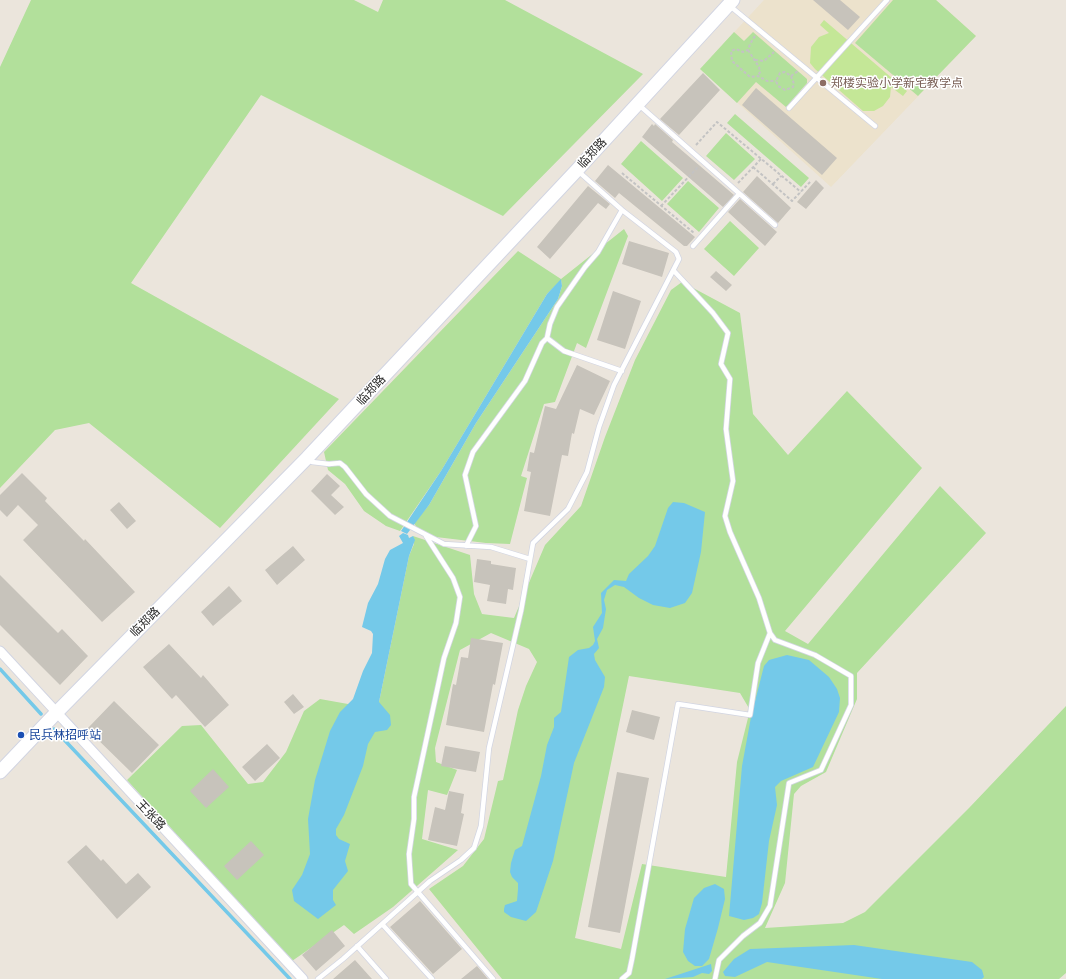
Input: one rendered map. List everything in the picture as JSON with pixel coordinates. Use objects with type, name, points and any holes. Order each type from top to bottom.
[{"type":"main road","name":"临郑路","points":[[0,772],[56,712],[307,458],[638,104],[728,2]]},
{"type":"street","name":"王张路","points":[[0,650],[303,979]]},
{"type":"lane","points":[[789,108],[888,0]]},
{"type":"lane","points":[[728,2],[759,30],[875,126]]},
{"type":"lane","points":[[638,104],[774,225]]},
{"type":"lane","points":[[318,979],[430,881],[461,860],[474,848],[481,826],[489,748],[521,611],[533,543],[568,509],[587,472],[599,427],[614,385],[679,259],[678,254],[622,210],[577,170]]},
{"type":"lane","points":[[693,246],[739,194]]},
{"type":"lane","points":[[466,546],[476,526],[465,474],[473,452],[525,381],[542,343],[547,338],[550,324],[557,307],[585,267],[598,252],[622,210]]},
{"type":"lane","points":[[674,271],[713,313],[728,333],[722,364],[730,378],[726,429],[733,481],[725,516],[730,532],[759,598],[770,633],[775,640],[815,655],[850,676],[851,705],[821,770],[789,784],[770,906],[760,923],[743,936],[719,960],[715,979]]},
{"type":"lane","points":[[547,338],[564,351],[622,371]]},
{"type":"lane","points":[[307,458],[312,462],[329,464],[340,463],[345,467],[366,494],[390,516],[426,536],[444,544],[491,547],[530,559]]},
{"type":"lane","points":[[426,536],[453,578],[460,597],[456,623],[444,658],[414,797],[414,819],[409,854],[411,884],[493,979]]},
{"type":"lane","points":[[622,979],[629,974],[678,704],[750,715],[758,663],[770,633]]},
{"type":"lane","points":[[382,924],[432,979]]},
{"type":"lane","points":[[357,946],[386,979]]},
{"type":"path","points":[[748,50],[759,30]]},
{"type":"path","points":[[755,60],[766,60],[779,46]]},
{"type":"path","points":[[748,50],[760,70],[758,76]]},
{"type":"path","points":[[748,50],[743,52],[731,51],[731,57],[734,63],[753,78],[758,76],[767,81],[776,82]]},
{"type":"path","points":[[791,76],[803,66]]},
{"type":"path","points":[[783,72],[791,76],[794,84],[790,89],[782,89],[776,82],[778,76],[783,72]]},
{"type":"path","points":[[691,151],[717,122],[801,192]]},
{"type":"path","points":[[733,188],[761,159]]},
{"type":"path","points":[[661,206],[703,162]]},
{"type":"path","points":[[753,167],[792,202],[811,181]]},
{"type":"path","points":[[622,173],[700,238]]},
{"type":"path","points":[[773,184],[781,176]]},
{"type":"shaded area","name":"郑楼实验小学新宅教学点","points":[[764,0],[936,0],[976,36],[831,187],[700,69]]},
{"type":"green space","points":[[31,0],[354,0],[378,12],[383,0],[505,0],[643,74],[503,216],[261,95],[131,283],[339,399],[220,528],[89,423],[55,430],[0,488],[0,67]]},
{"type":"green space","points":[[893,0],[936,0],[976,36],[918,96],[855,43]]},
{"type":"green space","points":[[824,20],[907,91],[903,96],[891,87],[890,97],[883,106],[874,111],[863,111],[815,69],[810,63],[811,47],[819,37],[829,33],[820,25]]},
{"type":"green space","points":[[734,32],[744,41],[753,32],[807,79],[807,83],[786,107],[756,82],[737,103],[700,69]]},
{"type":"green space","points":[[735,114],[809,178],[801,187],[727,123]]},
{"type":"green space","points":[[726,133],[755,159],[734,180],[706,156]]},
{"type":"green space","points":[[641,141],[683,178],[662,201],[621,164]]},
{"type":"green space","points":[[688,181],[719,208],[699,232],[667,204]]},
{"type":"green space","points":[[730,221],[759,248],[734,276],[704,249]]},
{"type":"green space","points":[[624,229],[628,236],[586,348],[577,343],[555,402],[544,404],[521,476],[527,478],[510,544],[486,543],[436,537],[417,528],[414,523],[429,505],[476,423],[558,299],[562,286],[561,280],[547,294],[441,471],[400,531],[386,526],[364,511],[345,484],[328,470],[324,452],[518,251],[561,279]]},
{"type":"green space","points":[[682,282],[740,313],[753,414],[788,455],[847,391],[922,468],[785,631],[808,644],[940,486],[986,533],[857,673],[857,699],[826,772],[801,786],[794,794],[785,883],[765,928],[843,923],[865,912],[969,808],[1066,706],[1066,973],[1059,979],[502,979],[429,889],[463,866],[484,839],[498,781],[503,780],[518,710],[526,686],[537,662],[529,649],[491,633],[460,650],[435,748],[436,762],[457,770],[447,795],[428,790],[422,839],[458,850],[393,907],[354,934],[344,925],[292,961],[127,780],[182,726],[201,725],[248,784],[263,782],[286,752],[304,711],[320,699],[348,704],[379,702],[409,556],[414,544],[413,536],[470,555],[474,594],[482,614],[514,618],[545,545],[581,506],[605,437],[635,360],[671,290]],"holes":[[[629,676],[740,693],[750,710],[737,762],[726,877],[642,864],[621,949],[575,938]]]},
{"type":"water","points":[[561,279],[562,286],[558,299],[476,423],[429,505],[407,534],[401,531],[441,471],[547,294]]},
{"type":"water","points":[[673,502],[684,503],[705,512],[701,552],[692,593],[685,603],[670,608],[653,605],[639,598],[624,587],[615,585],[607,590],[604,600],[606,609],[603,628],[597,639],[599,648],[594,654],[595,660],[605,677],[604,687],[574,763],[553,861],[536,912],[526,921],[511,917],[504,912],[504,909],[505,905],[517,901],[518,883],[512,877],[510,872],[511,863],[515,850],[522,846],[541,776],[547,745],[554,727],[554,718],[561,712],[569,657],[578,650],[589,648],[593,645],[595,641],[593,627],[602,613],[601,593],[614,580],[626,581],[629,574],[648,556],[655,546],[668,508]]},
{"type":"water","points":[[403,533],[408,535],[409,538],[413,536],[415,540],[409,556],[379,702],[390,715],[391,725],[387,730],[375,732],[368,744],[363,766],[344,815],[336,829],[336,835],[339,839],[350,844],[345,861],[348,871],[333,890],[333,900],[336,905],[318,919],[294,901],[292,890],[302,875],[310,854],[308,819],[315,780],[330,731],[340,712],[353,699],[363,671],[372,653],[373,634],[371,631],[362,627],[368,603],[378,584],[385,559],[390,550],[403,543],[399,536]]},
{"type":"water","points":[[787,655],[809,660],[829,677],[837,689],[840,698],[839,712],[813,767],[781,781],[775,787],[777,805],[769,841],[762,903],[759,914],[753,918],[744,920],[729,916],[742,766],[751,717],[764,666],[769,660]]},
{"type":"water","points":[[715,884],[724,889],[725,899],[718,928],[709,959],[702,966],[695,966],[688,961],[683,952],[685,929],[694,898],[704,888]]},
{"type":"water","points":[[854,945],[972,962],[982,970],[984,977],[982,979],[882,979],[767,962],[735,977],[725,976],[723,972],[734,959],[750,949]]},
{"type":"water","points":[[711,964],[712,971],[709,974],[702,973],[693,977],[665,979]]},
{"type":"building","points":[[813,0],[840,0],[860,17],[848,30]]},
{"type":"building","points":[[703,73],[720,90],[679,135],[660,119]]},
{"type":"building","points":[[756,88],[837,158],[822,175],[742,105]]},
{"type":"building","points":[[652,124],[654,126],[655,124],[673,140],[672,142],[734,195],[723,207],[642,137]]},
{"type":"building","points":[[608,165],[695,237],[687,246],[684,246],[619,193],[615,198],[595,181]]},
{"type":"building","points":[[757,176],[791,208],[778,223],[743,192]]},
{"type":"building","points":[[816,180],[824,188],[806,209],[797,202]]},
{"type":"building","points":[[588,186],[610,204],[606,209],[598,203],[550,259],[537,247]]},
{"type":"building","points":[[740,199],[777,232],[765,246],[728,212]]},
{"type":"building","points":[[629,241],[669,253],[662,277],[622,264]]},
{"type":"building","points":[[716,271],[732,285],[726,291],[710,277]]},
{"type":"building","points":[[613,291],[641,301],[625,349],[597,340]]},
{"type":"building","points":[[577,365],[610,381],[594,415],[580,409],[574,434],[572,433],[568,456],[562,455],[550,516],[524,511],[531,472],[527,471],[530,452],[534,453],[545,406],[556,409]]},
{"type":"building","points":[[22,473],[47,498],[45,501],[84,541],[85,539],[135,592],[102,622],[23,540],[38,525],[18,505],[7,517],[0,510],[0,495]]},
{"type":"building","points":[[327,474],[340,486],[331,495],[344,507],[335,515],[311,491]]},
{"type":"building","points":[[119,502],[136,521],[127,529],[110,510]]},
{"type":"building","points":[[293,546],[305,560],[277,585],[265,570]]},
{"type":"building","points":[[477,559],[491,561],[491,564],[516,568],[513,590],[508,589],[506,604],[487,601],[490,585],[474,582]]},
{"type":"building","points":[[0,575],[58,633],[62,629],[88,656],[60,685],[0,625]]},
{"type":"building","points":[[229,586],[242,601],[213,626],[201,612]]},
{"type":"building","points":[[471,638],[503,643],[495,685],[493,684],[484,732],[446,725],[453,684],[456,685],[461,657],[468,658]]},
{"type":"building","points":[[169,644],[201,678],[203,675],[229,705],[205,727],[176,695],[172,699],[143,667]]},
{"type":"building","points":[[293,694],[304,707],[294,714],[284,702]]},
{"type":"building","points":[[114,701],[159,745],[132,773],[87,729]]},
{"type":"building","points":[[632,710],[660,717],[654,740],[626,732]]},
{"type":"building","points":[[267,744],[280,758],[255,781],[242,767]]},
{"type":"building","points":[[445,746],[480,752],[476,772],[441,766]]},
{"type":"building","points":[[213,769],[229,787],[206,808],[190,791]]},
{"type":"building","points":[[617,772],[649,778],[620,933],[588,927]]},
{"type":"building","points":[[449,791],[464,794],[461,813],[464,814],[457,846],[428,840],[435,807],[445,810]]},
{"type":"building","points":[[251,841],[264,855],[237,880],[224,866]]},
{"type":"building","points":[[86,845],[101,861],[103,859],[126,884],[138,873],[151,887],[117,919],[67,862]]},
{"type":"building","points":[[420,901],[462,949],[433,974],[390,927]]},
{"type":"building","points":[[332,930],[345,946],[316,971],[302,955]]},
{"type":"building","points":[[355,960],[372,979],[333,979]]},
{"type":"building","points":[[477,966],[488,979],[461,979]]},
{"type":"waterway","points":[[0,669],[41,714]]},
{"type":"waterway","points":[[54,729],[290,979]]},
{"type":"place","name":"郑楼实验小学新宅教学点","points":[[823,83]]},
{"type":"place","name":"民兵林招呼站","points":[[21,735]]}]
